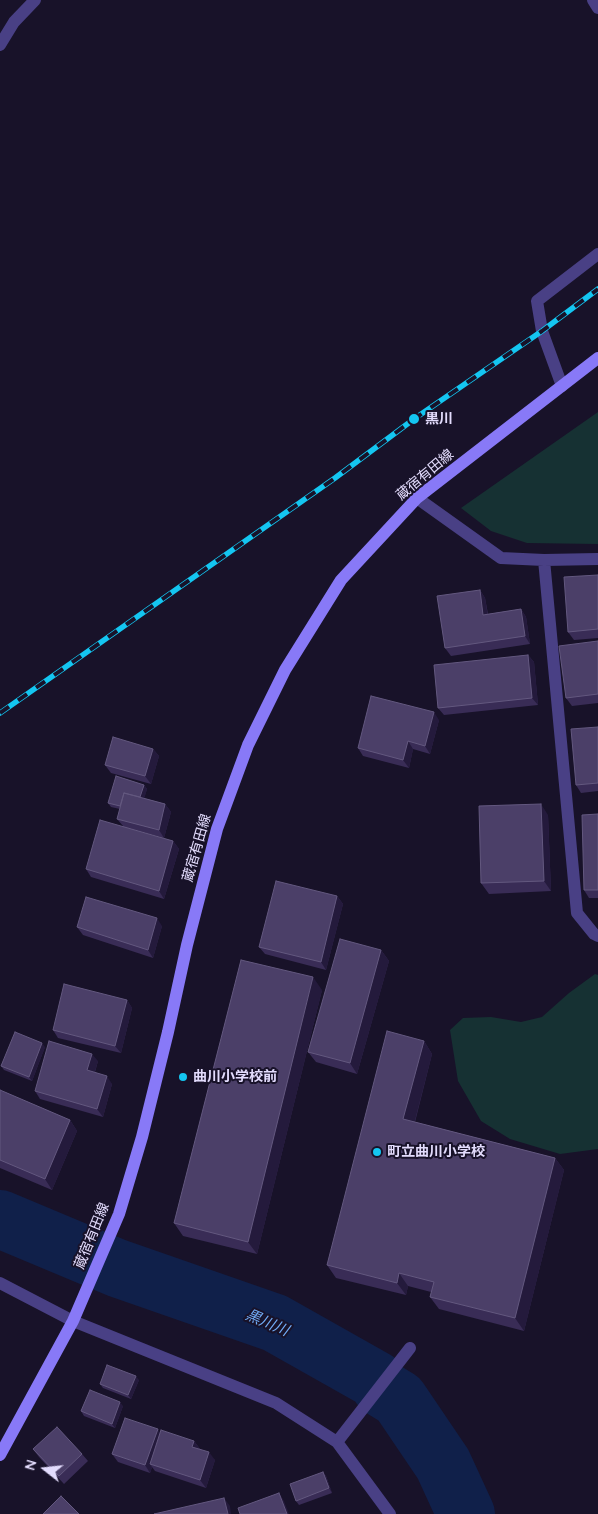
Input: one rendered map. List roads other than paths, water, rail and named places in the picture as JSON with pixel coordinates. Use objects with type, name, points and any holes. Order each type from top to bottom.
[{"type":"main road","name":"蔵宿有田線","points":[[0,1455],[73,1321],[119,1214],[142,1137],[187,945],[217,829],[248,745],[285,670],[341,580],[417,498],[598,358]]},
{"type":"street","points":[[0,45],[14,22],[35,0]]},
{"type":"street","points":[[593,0],[598,8]]},
{"type":"street","points":[[562,386],[542,331],[537,301],[598,254]]},
{"type":"street","points":[[417,498],[501,558],[544,560],[598,558]]},
{"type":"street","points":[[544,560],[578,913],[594,934],[598,936]]},
{"type":"street","points":[[0,1284],[73,1321],[276,1402],[337,1442],[390,1514]]},
{"type":"street","points":[[337,1442],[410,1348]]},
{"type":"waterway","name":"黒川川","points":[[0,1219],[117,1268],[275,1323],[376,1380],[381,1388],[399,1399],[443,1464],[466,1514]]},
{"type":"railway","points":[[0,713],[335,478],[414,419],[542,331],[598,289]]},
{"type":"place","name":"黒川","points":[[414,419]]},
{"type":"place","name":"曲川小学校前","points":[[183,1077]]},
{"type":"place","name":"町立曲川小学校","points":[[377,1152]]}]
